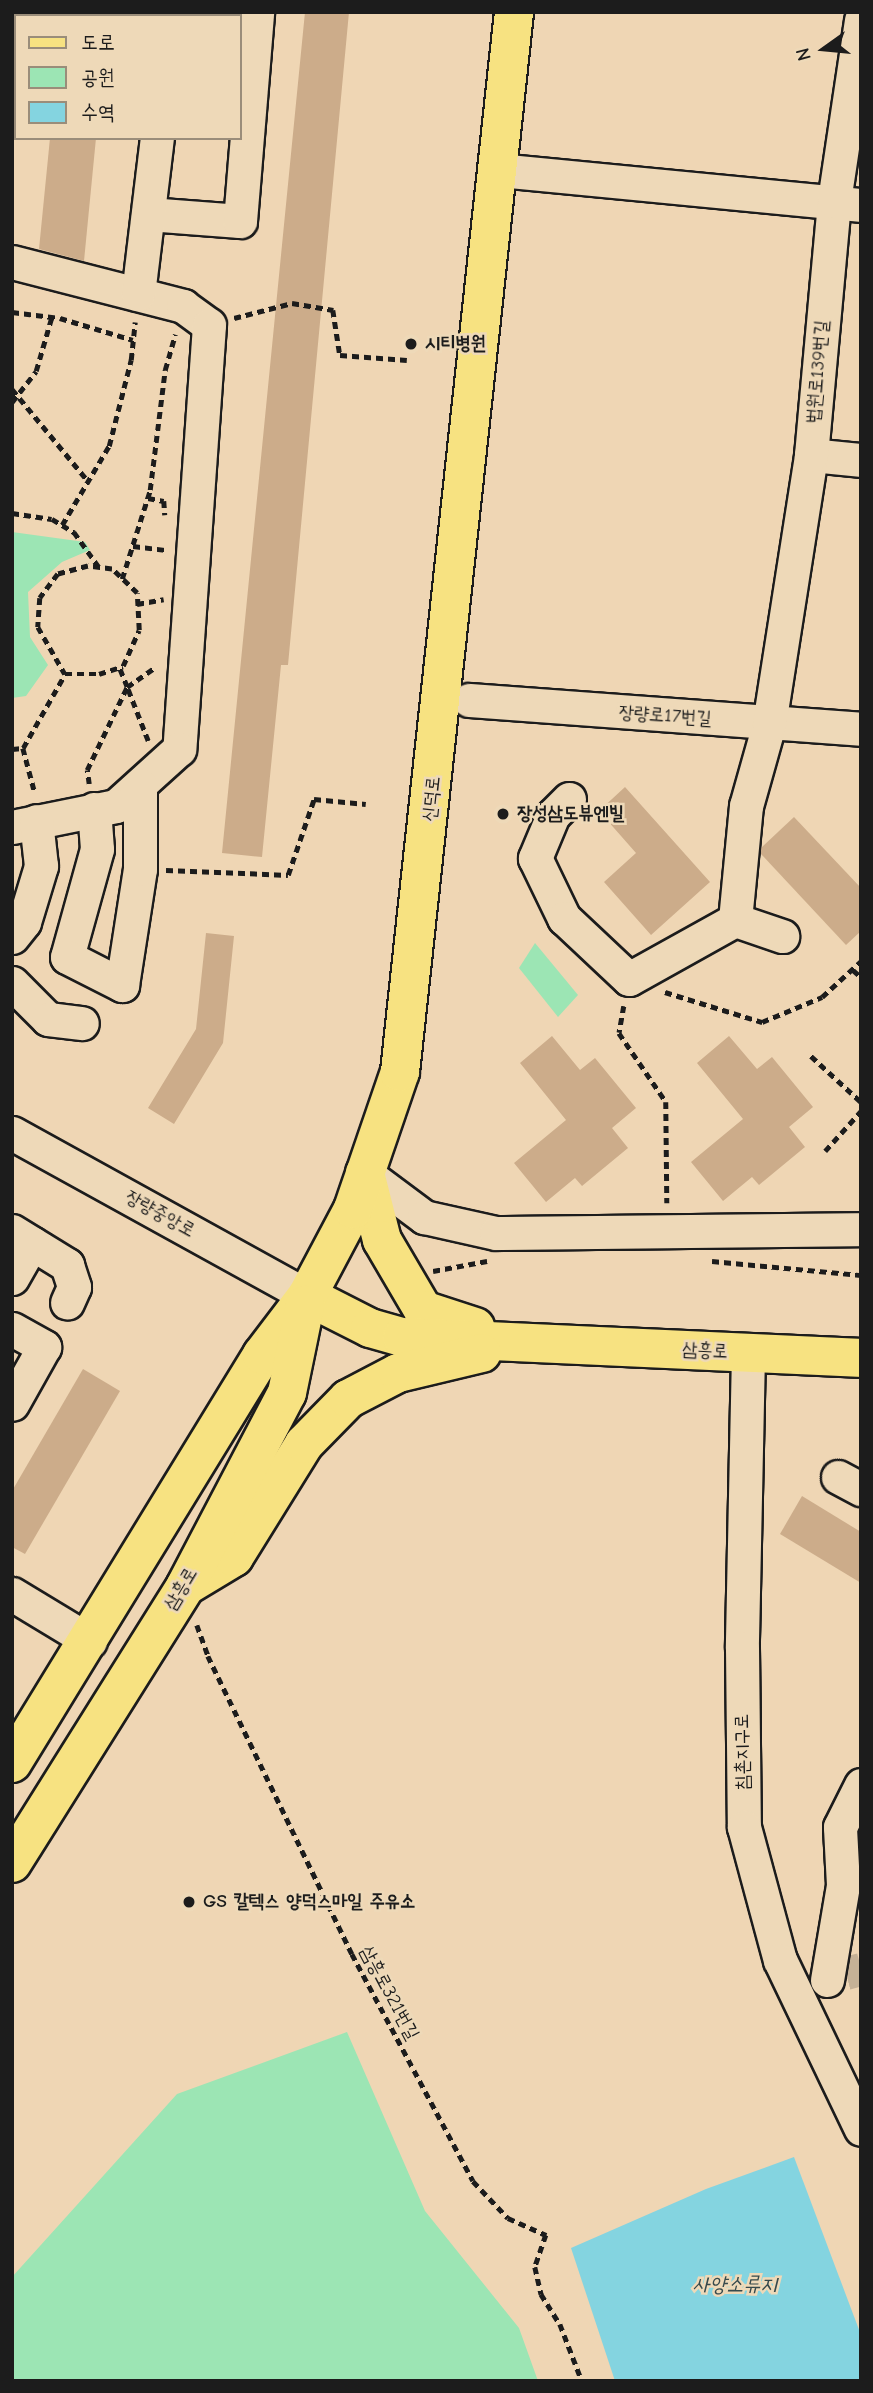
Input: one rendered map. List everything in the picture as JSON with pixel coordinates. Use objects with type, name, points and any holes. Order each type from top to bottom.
[{"type":"main road","name":"신덕로","points":[[307,1296],[353,1209],[402,1059],[514,12]]},
{"type":"main road","points":[[365,1173],[382,1240],[423,1310],[523,1342]]},
{"type":"main road","points":[[12,1763],[90,1641],[262,1355],[307,1296]]},
{"type":"main road","name":"삼흥로","points":[[12,1863],[184,1587],[287,1393],[307,1296],[370,1328],[402,1337],[861,1358]]},
{"type":"main road","points":[[184,1587],[234,1557],[304,1444],[348,1399],[398,1373],[523,1342]]},
{"type":"street","points":[[148,214],[240,221],[257,12]]},
{"type":"street","name":"법원로139번길","points":[[735,920],[746,806],[769,723],[848,203],[861,20]]},
{"type":"street","points":[[138,294],[157,140]]},
{"type":"street","points":[[498,170],[848,203]]},
{"type":"street","points":[[12,262],[138,294],[196,315],[179,749],[116,806],[94,808],[24,824],[41,866],[24,922],[12,937]]},
{"type":"street","points":[[811,455],[861,460]]},
{"type":"street","name":"장량로17번길","points":[[469,701],[861,729]]},
{"type":"street","points":[[94,808],[97,849],[67,957],[122,985],[140,869],[149,776]]},
{"type":"street","points":[[569,799],[553,815],[535,858],[564,918],[629,979],[735,920],[782,936]]},
{"type":"street","points":[[12,983],[48,1019],[82,1023]]},
{"type":"street","name":"장량중앙로","points":[[12,1133],[307,1296]]},
{"type":"street","points":[[365,1173],[424,1217],[496,1233],[861,1228]]},
{"type":"street","points":[[12,1278],[22,1237],[67,1265],[74,1287],[67,1303]]},
{"type":"street","points":[[12,1329],[44,1347],[12,1404]]},
{"type":"street","name":"침촌지구로","points":[[747,1353],[742,1648],[744,1826],[780,1960],[861,2129]]},
{"type":"street","points":[[12,1594],[90,1641]]},
{"type":"street","points":[[793,1988],[836,1976],[843,1885],[840,1827],[861,1785]]},
{"type":"path","points":[[62,525],[109,446],[133,340],[138,294]]},
{"type":"path","points":[[122,579],[150,490],[165,369],[196,315],[292,303],[333,310],[340,355],[407,360]]},
{"type":"path","points":[[12,312],[52,316],[133,340]]},
{"type":"path","points":[[12,402],[36,371],[52,316]]},
{"type":"path","points":[[12,389],[88,481]]},
{"type":"path","points":[[12,513],[62,525],[74,532],[100,567]]},
{"type":"path","points":[[100,567],[112,569],[136,593],[139,630],[119,667],[99,674],[65,674],[38,628],[40,598],[58,574],[100,567]]},
{"type":"path","points":[[137,604],[166,599]]},
{"type":"path","points":[[119,667],[127,687],[149,776]]},
{"type":"path","points":[[23,748],[65,674]]},
{"type":"path","points":[[94,808],[87,770],[127,687]]},
{"type":"path","points":[[12,749],[23,748]]},
{"type":"path","points":[[23,748],[34,775],[24,824]]},
{"type":"path","points":[[140,869],[288,875],[314,799],[366,804]]},
{"type":"path","points":[[668,1231],[666,1102],[619,1033],[629,979],[762,1022],[822,998],[861,961]]},
{"type":"path","points":[[853,970],[861,977]]},
{"type":"path","points":[[811,1056],[861,1102]]},
{"type":"path","points":[[825,1151],[861,1111]]},
{"type":"path","points":[[420,1273],[493,1261]]},
{"type":"path","points":[[703,1261],[861,1275]]},
{"type":"path","name":"삼흥로321번길","points":[[184,1587],[208,1656],[352,1954],[473,2181],[508,2218],[546,2235],[536,2267],[541,2294],[560,2324],[582,2381]]},
{"type":"green space","points":[[12,532],[85,542],[90,550],[62,562],[28,592],[30,637],[48,665],[26,696],[12,698]]},
{"type":"green space","points":[[535,943],[578,995],[558,1017],[519,968]]},
{"type":"green space","points":[[347,2032],[425,2211],[519,2328],[538,2381],[12,2381],[12,2277],[177,2094]]},
{"type":"water","name":"사양소류지","points":[[794,2157],[861,2335],[861,2381],[615,2381],[571,2248],[706,2189]]},
{"type":"building","points":[[305,12],[349,12],[288,665],[281,665],[262,857],[222,853]]},
{"type":"building","points":[[50,140],[96,140],[84,261],[39,249]]},
{"type":"building","points":[[625,787],[710,882],[651,935],[604,882],[636,853],[599,811]]},
{"type":"building","points":[[794,817],[861,888],[861,931],[846,945],[761,854],[761,848]]},
{"type":"building","points":[[206,933],[234,936],[223,1043],[174,1124],[148,1108],[196,1029]]},
{"type":"building","points":[[552,1036],[580,1070],[595,1058],[636,1108],[612,1128],[628,1148],[582,1186],[575,1178],[546,1202],[514,1163],[566,1120],[520,1063]]},
{"type":"building","points":[[729,1036],[757,1069],[772,1057],[813,1107],[789,1127],[805,1147],[759,1185],[752,1177],[723,1201],[691,1162],[743,1119],[697,1063]]},
{"type":"building","points":[[83,1369],[120,1391],[25,1554],[12,1547],[12,1491]]},
{"type":"building","points":[[802,1496],[861,1532],[861,1583],[780,1534]]},
{"type":"tunnel","points":[[846,1973],[861,1969]]},
{"type":"place","name":"시티병원","points":[[411,344]]},
{"type":"place","name":"장성삼도뷰엔빌","points":[[503,814]]},
{"type":"place","name":"GS 칼텍스 양덕스마일 주유소","points":[[189,1902]]}]
